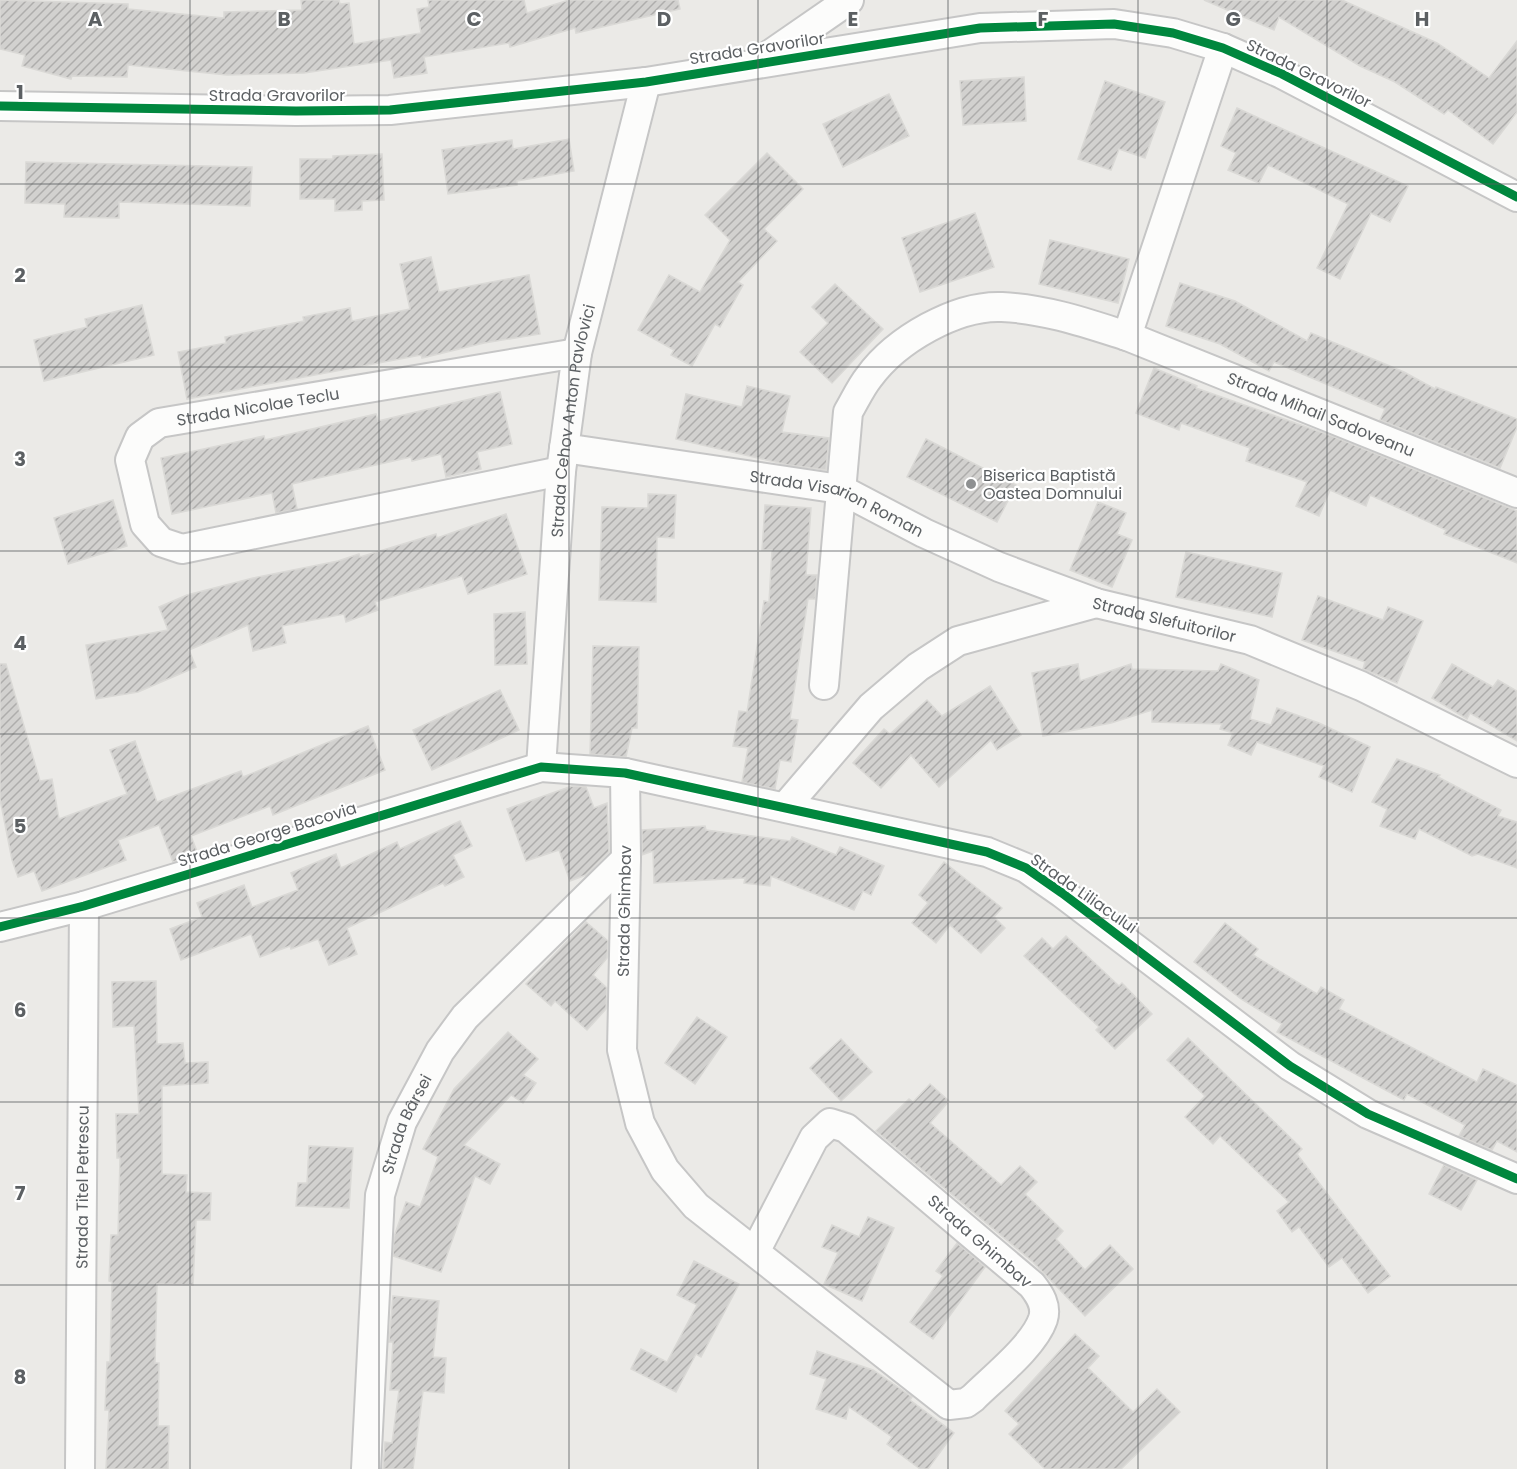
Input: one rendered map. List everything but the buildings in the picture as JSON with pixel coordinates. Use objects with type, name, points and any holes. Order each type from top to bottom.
[{"type":"street","points":[[759,62],[849,0]]},
{"type":"street","name":"Strada Gravorilor","points":[[0,106],[296,111],[390,110],[646,82],[980,28],[1113,24],[1173,33],[1224,48],[1282,74],[1517,197]]},
{"type":"street","points":[[1127,336],[1224,48]]},
{"type":"street","name":"Strada Cehov Anton Pavlovici","points":[[541,767],[562,459],[577,352],[646,82]]},
{"type":"street","name":"Strada Mihail Sadoveanu","points":[[824,685],[848,412],[869,376],[908,338],[955,315],[1000,307],[1060,315],[1127,336],[1517,493]]},
{"type":"street","name":"Strada Nicolae Teclu","points":[[562,459],[182,549],[161,542],[145,524],[130,460],[140,437],[159,423],[577,352]]},
{"type":"street","name":"Strada Visarion Roman","points":[[562,459],[840,489],[924,533],[999,567],[1096,603]]},
{"type":"street","name":"Strada Slefuitorilor","points":[[786,806],[871,706],[918,667],[958,641],[1096,603],[1250,640],[1361,686],[1517,763]]},
{"type":"street","name":"Strada Liliacului","points":[[541,767],[625,773],[786,806],[987,852],[1026,868],[1071,899],[1290,1066],[1368,1113],[1517,1179]]},
{"type":"street","name":"Strada George Bacovia","points":[[0,927],[84,906],[541,767]]},
{"type":"street","name":"Strada Ghimbav","points":[[625,773],[626,858],[622,1050],[640,1123],[665,1170],[696,1206],[949,1405],[966,1403],[973,1398],[1034,1335],[1043,1318],[1041,1296],[1032,1285],[846,1128],[830,1123],[814,1138],[755,1252]]},
{"type":"street","name":"Strada Bârsei","points":[[366,1469],[380,1195],[402,1122],[440,1051],[465,1017],[626,858]]},
{"type":"street","name":"Strada Titel Petrescu","points":[[80,1469],[84,906]]},
{"type":"cycle path","points":[[0,106],[296,111],[390,110],[646,82],[980,28],[1114,24],[1173,33],[1223,48],[1282,74],[1517,197]]},
{"type":"cycle path","points":[[0,927],[84,906],[541,767],[625,773],[987,852],[1026,868],[1290,1066],[1368,1114],[1517,1179]]},
{"type":"place","name":"Biserica Baptistă Oastea Domnului","points":[[971,484]]}]
